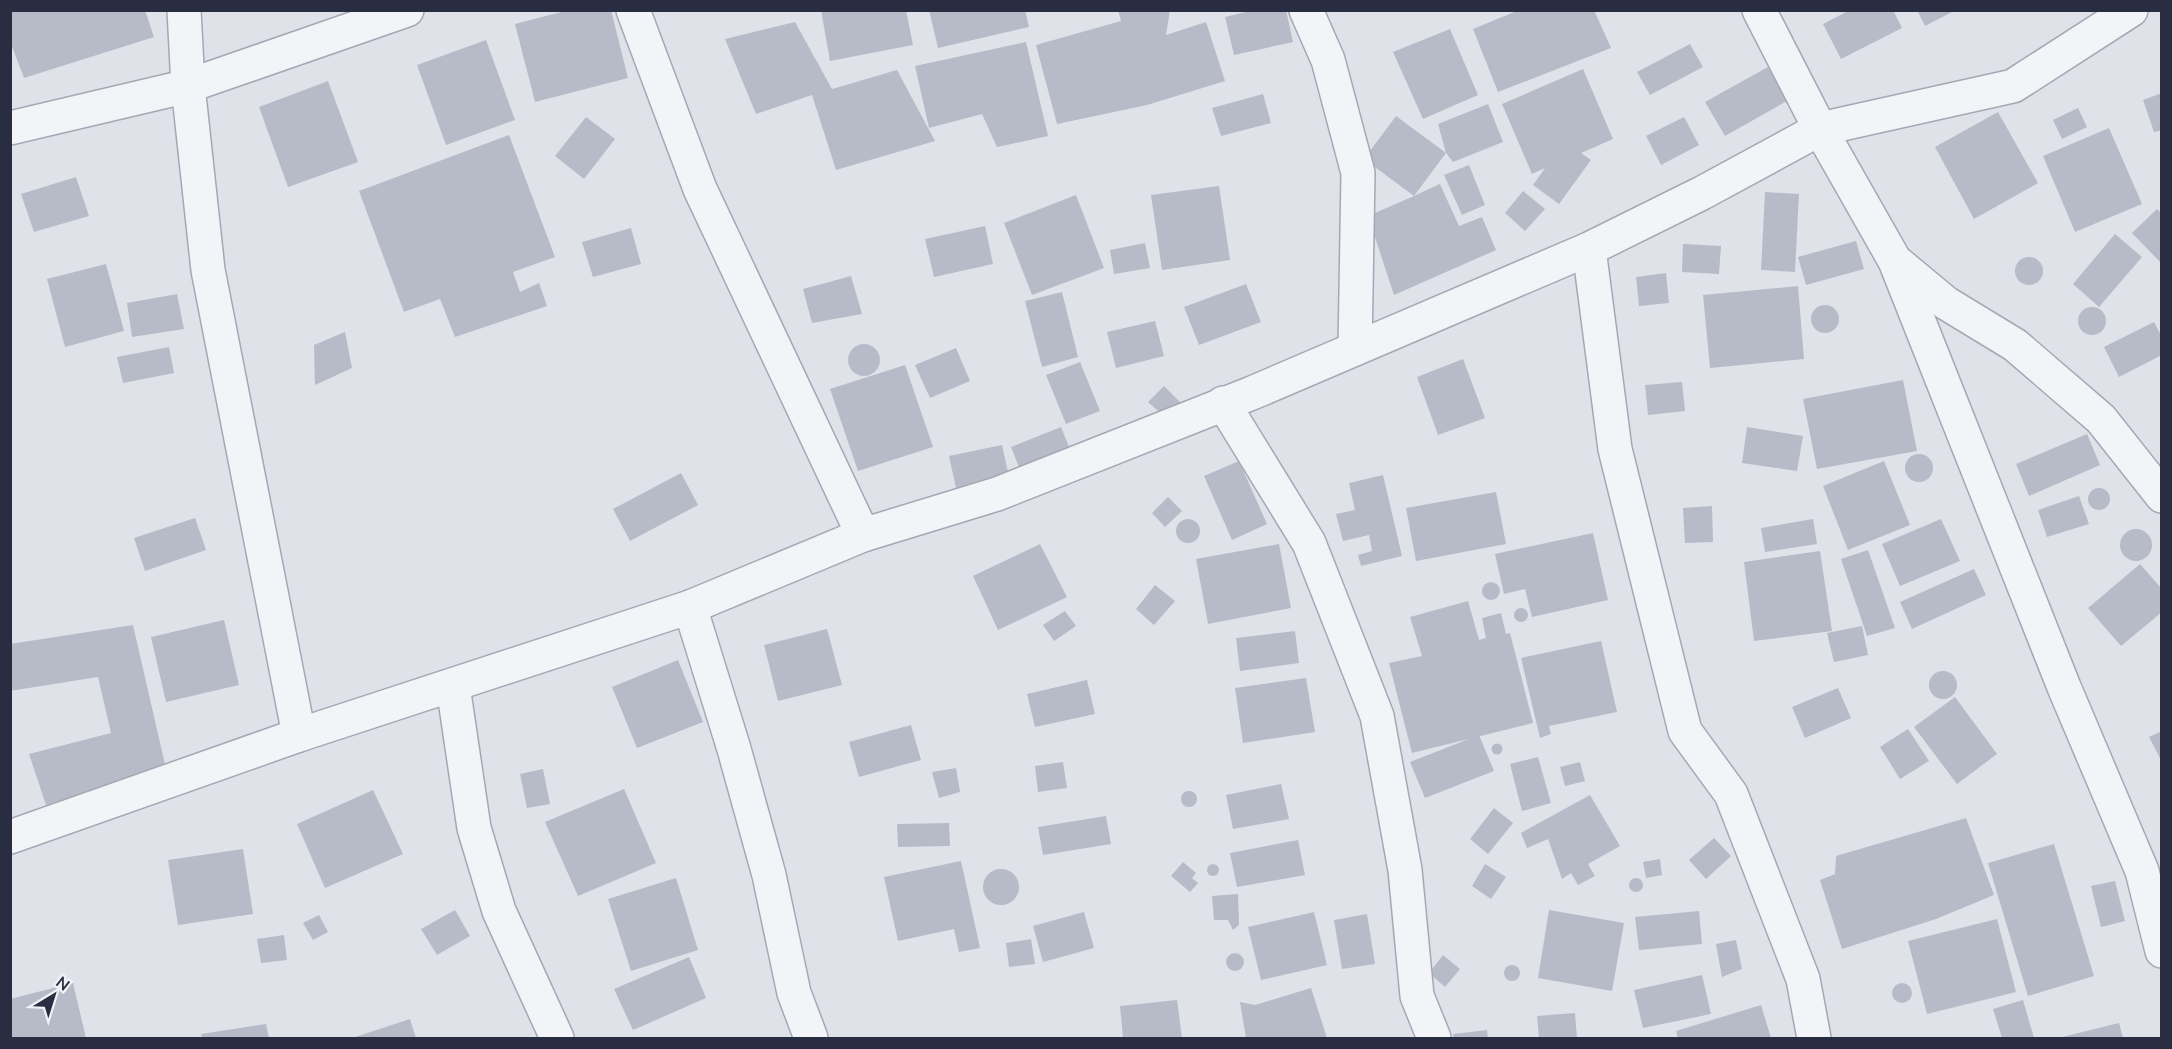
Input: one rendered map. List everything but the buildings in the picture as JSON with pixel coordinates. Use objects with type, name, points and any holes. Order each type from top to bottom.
[{"type":"street","points":[[183,10],[188,86],[208,270],[299,735]]},
{"type":"street","points":[[10,128],[188,86],[407,10]]},
{"type":"street","points":[[633,10],[700,189],[864,535]]},
{"type":"street","points":[[1306,10],[1328,60],[1358,173],[1355,349]]},
{"type":"street","points":[[1759,10],[1820,129],[1895,261],[2064,687],[2142,871],[2160,945]]},
{"type":"street","points":[[10,837],[299,735],[690,607],[864,535],[997,494],[1355,349],[1589,249],[1702,193],[1820,129],[2013,86],[2131,10]]},
{"type":"street","points":[[1589,249],[1615,449],[1685,731],[1731,794],[1803,979],[1814,1038]]},
{"type":"street","points":[[1895,261],[1946,303],[2015,345],[2101,419],[2162,496]]},
{"type":"street","points":[[1223,403],[1309,543],[1377,716],[1405,870],[1417,996],[1434,1038]]},
{"type":"street","points":[[690,607],[734,749],[765,863],[794,993],[811,1038]]},
{"type":"street","points":[[453,686],[477,838],[498,911],[557,1038]]}]
